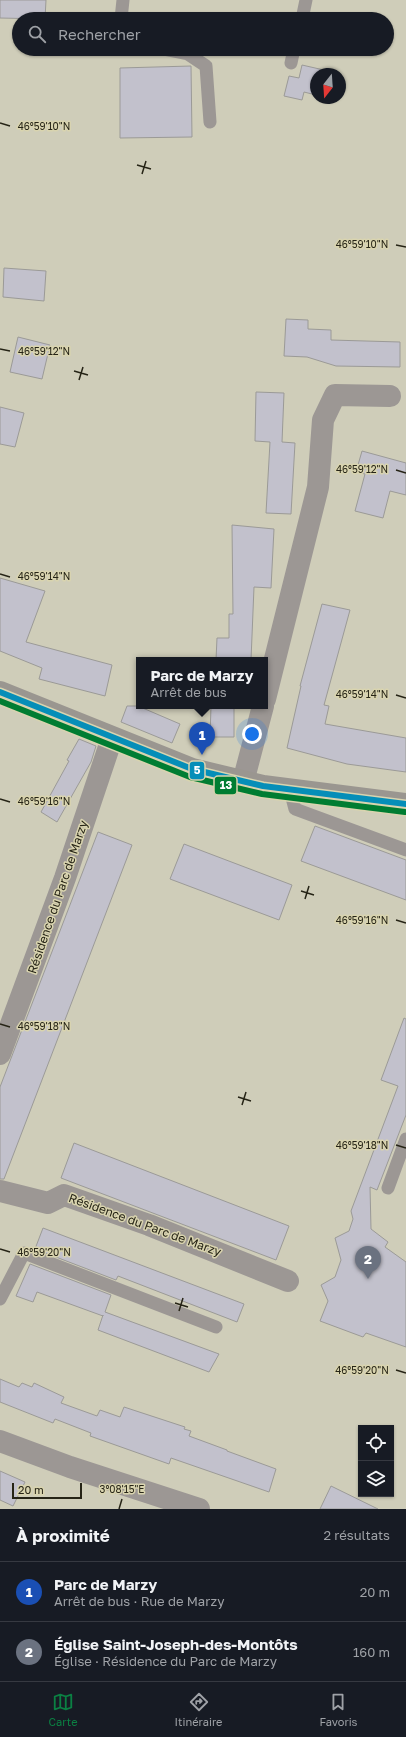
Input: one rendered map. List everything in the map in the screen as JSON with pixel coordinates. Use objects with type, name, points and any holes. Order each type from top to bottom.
[{"type":"main road","points":[[0,692],[192,769],[243,782],[290,790],[406,804]]},
{"type":"street","points":[[268,687],[318,487],[323,420],[335,395],[390,396]]},
{"type":"street","points":[[243,782],[262,709]]},
{"type":"street","name":"Résidence du Parc de Marzy","points":[[0,1054],[65,878],[112,738]]},
{"type":"street","name":"Résidence du Parc de Marzy","points":[[0,1191],[48,1203],[64,1195],[149,1225],[288,1280]]},
{"type":"street","points":[[0,1441],[70,1467],[157,1503],[199,1509]]},
{"type":"lane","points":[[122,12],[123,0]]},
{"type":"lane","points":[[303,12],[306,0]]},
{"type":"lane","points":[[191,56],[206,66],[210,122]]},
{"type":"lane","points":[[291,63],[292,56]]},
{"type":"lane","points":[[290,790],[294,809],[406,850]]},
{"type":"lane","points":[[388,1188],[406,1139]]},
{"type":"lane","points":[[0,1299],[24,1253],[216,1327]]},
{"type":"building","points":[[0,0],[46,0],[45,12],[12,12],[12,18],[0,18]]},
{"type":"building","points":[[302,65],[315,68],[310,68],[310,94],[304,92],[302,100],[284,96],[289,76],[299,78]]},
{"type":"building","points":[[191,66],[192,137],[120,138],[120,68]]},
{"type":"building","points":[[4,268],[46,271],[44,301],[3,297]]},
{"type":"building","points":[[286,319],[308,320],[308,329],[331,330],[331,340],[400,342],[400,367],[336,366],[307,357],[284,356]]},
{"type":"building","points":[[18,337],[50,345],[42,379],[10,372]]},
{"type":"building","points":[[256,392],[284,393],[282,442],[295,443],[291,514],[266,513],[270,442],[255,441]]},
{"type":"building","points":[[0,407],[24,413],[15,447],[0,444]]},
{"type":"building","points":[[362,451],[406,463],[406,495],[390,491],[383,518],[355,511],[365,474],[356,472]]},
{"type":"building","points":[[232,525],[274,529],[271,588],[254,587],[251,657],[216,657],[217,638],[229,638],[229,614],[233,614]]},
{"type":"building","points":[[0,578],[45,591],[26,642],[112,665],[105,696],[39,679],[42,668],[0,651]]},
{"type":"building","points":[[322,604],[350,610],[324,705],[329,706],[325,724],[406,738],[406,772],[347,764],[287,748],[300,686]]},
{"type":"building","points":[[127,706],[136,706],[136,709],[145,709],[180,724],[172,743],[121,722]]},
{"type":"building","points":[[211,709],[234,709],[234,737],[210,737]]},
{"type":"building","points":[[79,739],[96,746],[91,762],[57,822],[41,812],[69,761],[67,760]]},
{"type":"building","points":[[315,826],[406,860],[406,900],[301,861]]},
{"type":"building","points":[[98,832],[132,845],[4,1179],[0,1179],[0,1087]]},
{"type":"building","points":[[184,844],[292,885],[279,920],[170,879]]},
{"type":"building","points":[[404,1018],[406,1019],[406,1115],[377,1190],[370,1187],[371,1229],[388,1242],[385,1247],[406,1262],[406,1347],[366,1333],[363,1337],[320,1321],[328,1301],[321,1285],[335,1277],[341,1260],[335,1238],[349,1231],[353,1219],[351,1211],[398,1086],[381,1080]]},
{"type":"building","points":[[74,1143],[289,1226],[276,1260],[61,1178]]},
{"type":"building","points":[[43,1228],[244,1304],[237,1322],[118,1276],[116,1280],[35,1249]]},
{"type":"building","points":[[30,1264],[111,1295],[105,1312],[219,1354],[209,1372],[98,1330],[103,1316],[37,1292],[33,1302],[16,1296]]},
{"type":"building","points":[[0,1379],[19,1387],[22,1383],[32,1387],[34,1383],[64,1397],[61,1403],[97,1416],[100,1410],[120,1417],[124,1407],[185,1427],[184,1429],[191,1431],[189,1436],[276,1469],[269,1492],[171,1458],[169,1464],[90,1436],[91,1433],[55,1419],[53,1423],[0,1402]]},
{"type":"building","points":[[0,1471],[25,1482],[13,1506],[0,1500]]},
{"type":"building","points":[[331,1486],[378,1509],[320,1509]]},
{"type":"transit line","name":"5","points":[[0,692],[192,769],[263,786],[406,804]]},
{"type":"transit line","name":"13","points":[[0,701],[190,777],[262,794],[405,812]]},
{"type":"place","name":"Parc de Marzy","points":[[202,755]]},
{"type":"place","name":"Église Saint-Joseph-des-Montôts","points":[[368,1279]]}]
